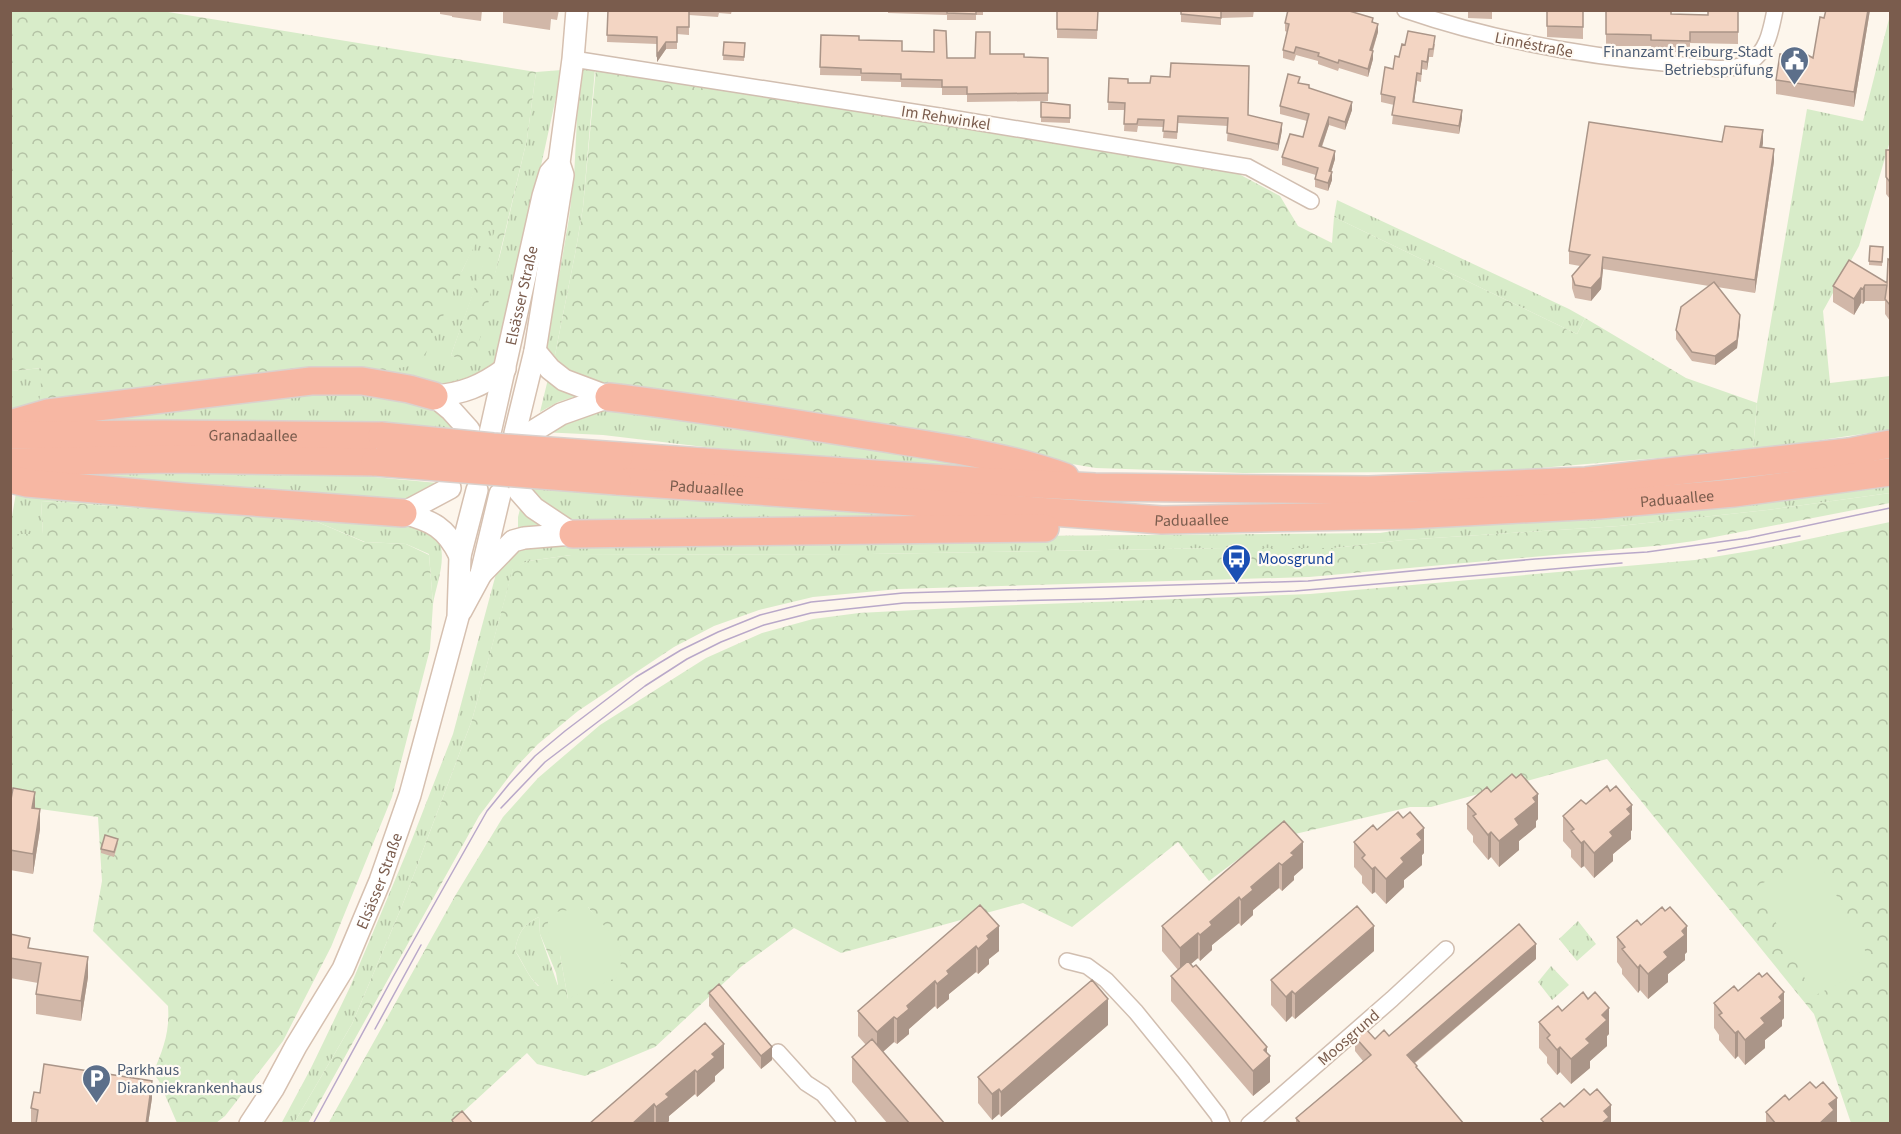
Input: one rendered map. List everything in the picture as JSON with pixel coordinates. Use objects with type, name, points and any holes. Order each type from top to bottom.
[{"type":"highway","points":[[10,424],[48,413],[311,381],[362,381],[410,389],[434,396]]},
{"type":"highway","points":[[609,397],[683,405],[1029,464],[1095,488]]},
{"type":"highway","name":"Granadaallee","points":[[10,435],[382,436],[501,453]]},
{"type":"highway","name":"Paduaallee","points":[[618,468],[1095,488],[1369,490],[1586,482],[1849,452],[1890,444]]},
{"type":"highway","name":"Granadaallee","points":[[10,462],[170,459],[375,462],[501,453]]},
{"type":"highway","name":"Paduaallee","points":[[501,453],[618,468],[1162,520],[1420,514],[1599,505],[1734,493],[1890,472]]},
{"type":"highway","points":[[10,479],[27,483],[184,497],[403,513]]},
{"type":"highway","points":[[573,534],[1076,528],[1162,520]]},
{"type":"main road","name":"Elsässer Straße","points":[[458,617],[460,556],[501,453],[535,351],[563,175],[559,163],[577,10]]},
{"type":"main road","name":"Elsässer Straße","points":[[250,1124],[343,969],[380,882],[410,795],[458,617],[481,574],[501,453],[505,369],[543,196],[550,173],[559,163]]},
{"type":"main road","points":[[535,351],[550,369],[564,380],[609,397]]},
{"type":"main road","points":[[434,396],[456,394],[476,387],[505,369]]},
{"type":"main road","points":[[434,396],[501,453],[534,508],[573,534]]},
{"type":"main road","points":[[501,453],[561,414],[609,397]]},
{"type":"main road","points":[[403,513],[450,488]]},
{"type":"main road","points":[[403,513],[428,520],[446,532],[460,556]]},
{"type":"main road","points":[[481,574],[513,541],[573,534]]},
{"type":"street","name":"Linnéstraße","points":[[1405,10],[1510,40],[1589,55],[1715,68],[1738,66],[1755,58],[1767,41],[1775,10]]},
{"type":"street","name":"Im Rehwinkel","points":[[573,59],[941,116],[1248,167],[1311,201]]},
{"type":"street","name":"Moosgrund","points":[[1249,1124],[1446,949]]},
{"type":"street","points":[[1068,961],[1088,966],[1106,980],[1136,1012],[1217,1121]]},
{"type":"street","points":[[778,1052],[806,1083],[823,1094],[848,1124]]},
{"type":"green space","points":[[11,11],[162,11],[536,72],[527,139],[476,355],[470,365],[451,355],[495,230],[484,227],[462,271],[431,345],[417,365],[373,372],[39,407],[42,368],[11,371]]},
{"type":"green space","points":[[1890,15],[1890,141],[1859,246],[1823,311],[1830,383],[1890,376],[1890,430],[1753,450],[1757,403],[1807,109],[1863,121]]},
{"type":"green space","points":[[596,68],[937,121],[1237,173],[1280,196],[1298,226],[1332,243],[1334,217],[1577,334],[1585,318],[1686,378],[1757,403],[1753,450],[1528,469],[1431,472],[1243,473],[1096,468],[607,387],[553,365],[583,207]]},
{"type":"green space","points":[[583,69],[595,69],[583,207],[553,365],[544,346],[545,335],[560,271],[569,218],[574,177],[579,80]]},
{"type":"green space","points":[[562,70],[503,339],[494,362],[486,371],[449,387],[373,372],[462,271],[483,226],[496,230],[451,355],[470,364],[501,251],[527,139],[536,72]]},
{"type":"green space","points":[[1337,200],[1569,309],[1585,318],[1577,334],[1334,217]]},
{"type":"green space","points":[[43,368],[39,407],[11,410],[10,371]]},
{"type":"green space","points":[[548,379],[580,395],[558,402],[540,412]]},
{"type":"green space","points":[[342,387],[432,406],[455,428],[159,420],[61,421]]},
{"type":"green space","points":[[603,407],[1008,469],[713,448],[603,435],[541,432]]},
{"type":"green space","points":[[18,469],[374,471],[374,477],[438,483],[419,494],[390,504]]},
{"type":"green space","points":[[1890,482],[1890,493],[1767,510],[1619,526],[1403,540],[1334,548],[571,555],[528,561],[513,569],[472,720],[402,906],[352,1024],[294,1123],[281,1124],[350,987],[411,842],[453,734],[497,570],[500,564],[526,544],[1380,533],[1423,526]]},
{"type":"green space","points":[[17,487],[430,527],[442,551],[440,574],[433,604],[429,554],[406,544],[365,542],[315,521],[41,501],[43,534],[11,534]]},
{"type":"green space","points":[[526,487],[978,517],[579,523],[549,510]]},
{"type":"green space","points":[[1890,493],[1890,503],[1665,545],[1309,577],[899,589],[813,597],[759,610],[714,626],[674,647],[578,711],[538,744],[517,766],[479,816],[308,1123],[294,1123],[352,1024],[402,906],[472,720],[513,568],[528,561],[571,555],[1334,548],[1403,540],[1619,526],[1767,510]]},
{"type":"green space","points":[[41,501],[315,521],[364,542],[406,544],[429,555],[433,604],[430,649],[392,797],[331,947],[283,1041],[225,1116],[216,1123],[177,1123],[159,1081],[153,1073],[165,1041],[168,1006],[93,931],[102,881],[98,817],[11,805],[11,534],[43,534]]},
{"type":"green space","points":[[521,505],[545,526],[518,528]]},
{"type":"green space","points":[[1890,522],[1890,1123],[1851,1123],[1814,1014],[1607,759],[1431,807],[1410,807],[1278,838],[1245,854],[1209,881],[1178,842],[1072,927],[1023,903],[841,953],[794,928],[742,966],[655,1047],[585,1076],[537,1064],[527,1053],[451,1123],[328,1124],[455,896],[503,817],[538,778],[600,725],[706,658],[762,633],[813,619],[859,613],[1310,594],[1695,560],[1756,550]],"holes":[[[588,907],[600,923],[568,999],[560,955]],[[539,917],[540,934],[556,973],[558,985],[538,986],[515,951],[522,930]]]},
{"type":"green space","points":[[1816,856],[1873,966],[1814,996],[1757,886]]},
{"type":"green space","points":[[588,907],[618,944],[621,962],[620,976],[568,999],[560,955],[547,930],[549,913]]},
{"type":"green space","points":[[539,917],[540,934],[558,986],[539,986],[531,978],[515,951],[522,930]]},
{"type":"green space","points":[[1578,921],[1596,944],[1577,961],[1559,939]]},
{"type":"green space","points":[[1551,966],[1569,985],[1552,1000],[1538,982]]},
{"type":"building","points":[[608,10],[689,10],[689,27],[677,27],[677,42],[666,42],[657,55],[657,37],[607,35]]},
{"type":"building","points":[[947,10],[976,10],[976,14],[947,13]]},
{"type":"building","points":[[1057,10],[1098,10],[1097,30],[1057,29]]},
{"type":"building","points":[[1181,10],[1221,10],[1221,18],[1181,14]]},
{"type":"building","points":[[1288,10],[1346,10],[1373,18],[1372,22],[1378,24],[1370,50],[1373,51],[1368,69],[1339,60],[1338,63],[1318,56],[1319,53],[1296,47],[1294,53],[1283,50],[1289,24],[1285,23]]},
{"type":"building","points":[[1547,10],[1583,10],[1583,27],[1547,26]]},
{"type":"building","points":[[1606,10],[1671,10],[1671,14],[1708,15],[1708,10],[1738,10],[1738,32],[1690,32],[1690,41],[1651,40],[1651,35],[1606,34]]},
{"type":"building","points":[[1826,10],[1868,10],[1854,92],[1776,80],[1780,54],[1789,54],[1797,49],[1813,58],[1820,17],[1824,18]]},
{"type":"building","points":[[934,30],[946,31],[947,58],[975,58],[976,32],[990,32],[990,54],[1024,54],[1024,57],[1048,58],[1048,93],[967,94],[967,87],[942,87],[942,80],[901,79],[901,74],[861,73],[861,69],[820,67],[821,35],[859,36],[859,40],[902,41],[902,51],[934,52]]},
{"type":"building","points":[[1408,31],[1435,36],[1433,49],[1429,49],[1427,62],[1422,61],[1421,74],[1417,73],[1413,102],[1462,110],[1459,126],[1392,115],[1395,97],[1381,94],[1385,67],[1393,69],[1395,56],[1399,57]]},
{"type":"building","points":[[724,42],[745,43],[744,57],[723,55]]},
{"type":"building","points":[[1171,63],[1249,66],[1248,115],[1282,123],[1278,144],[1227,133],[1228,118],[1178,116],[1177,132],[1163,131],[1164,120],[1138,119],[1137,124],[1124,124],[1125,103],[1108,102],[1109,78],[1128,79],[1128,83],[1150,83],[1151,76],[1170,77]]},
{"type":"building","points":[[1288,74],[1300,77],[1298,83],[1309,85],[1309,88],[1352,102],[1345,122],[1329,117],[1319,146],[1335,151],[1328,183],[1315,179],[1318,168],[1282,157],[1290,134],[1303,137],[1309,114],[1280,106]]},
{"type":"building","points":[[1041,102],[1070,105],[1070,118],[1041,117]]},
{"type":"building","points":[[1589,122],[1722,142],[1725,126],[1763,130],[1760,147],[1774,149],[1755,280],[1603,257],[1601,277],[1591,288],[1575,285],[1572,276],[1590,255],[1569,251]]},
{"type":"building","points":[[1886,150],[1890,150],[1890,182],[1886,177]]},
{"type":"building","points":[[1870,246],[1883,247],[1882,262],[1869,261]]},
{"type":"building","points":[[1888,259],[1890,260],[1890,305],[1885,299],[1887,285],[1865,285],[1854,299],[1833,286],[1849,260],[1887,283]]},
{"type":"building","points":[[1714,282],[1740,315],[1737,340],[1715,356],[1692,352],[1676,330],[1681,307]]},
{"type":"building","points":[[1512,774],[1516,778],[1521,774],[1538,794],[1533,798],[1536,802],[1515,819],[1519,825],[1499,841],[1491,832],[1488,835],[1473,816],[1476,814],[1467,804],[1487,787],[1491,792]]},
{"type":"building","points":[[1607,786],[1610,791],[1616,786],[1632,805],[1627,809],[1631,814],[1610,832],[1613,836],[1594,853],[1584,841],[1581,843],[1571,831],[1574,829],[1563,816],[1581,800],[1586,804]]},
{"type":"building","points":[[13,788],[35,792],[32,808],[40,809],[33,854],[10,850],[10,805]]},
{"type":"building","points":[[1398,812],[1403,818],[1410,812],[1424,828],[1417,834],[1422,840],[1401,858],[1404,862],[1386,879],[1362,858],[1365,855],[1354,842],[1373,825],[1377,830]]},
{"type":"building","points":[[1284,821],[1303,842],[1291,853],[1294,855],[1282,865],[1279,863],[1251,887],[1253,890],[1241,900],[1239,897],[1210,922],[1212,925],[1180,948],[1162,926]]},
{"type":"building","points":[[105,835],[118,839],[114,852],[101,849]]},
{"type":"building","points":[[980,905],[999,926],[987,936],[989,939],[978,949],[976,946],[947,971],[949,974],[937,984],[935,981],[907,1006],[909,1009],[897,1019],[894,1017],[877,1032],[858,1011]]},
{"type":"building","points":[[1357,906],[1374,926],[1295,994],[1292,991],[1286,997],[1271,980]]},
{"type":"building","points":[[1662,907],[1665,911],[1670,907],[1687,926],[1682,931],[1685,935],[1664,952],[1668,957],[1648,974],[1640,965],[1638,968],[1622,949],[1625,947],[1617,937],[1637,920],[1641,925]]},
{"type":"building","points":[[1519,924],[1536,944],[1407,1055],[1464,1124],[1301,1124],[1296,1118],[1371,1055],[1355,1037],[1365,1028],[1375,1039],[1384,1030],[1389,1036]]},
{"type":"building","points":[[10,934],[30,938],[28,948],[88,957],[81,1001],[36,994],[41,963],[10,958]]},
{"type":"building","points":[[1188,961],[1193,967],[1196,965],[1267,1047],[1264,1050],[1270,1056],[1253,1071],[1171,976]]},
{"type":"building","points":[[1759,973],[1762,977],[1767,973],[1784,992],[1779,997],[1782,1001],[1761,1018],[1765,1023],[1745,1040],[1738,1031],[1735,1033],[1719,1015],[1722,1013],[1714,1003],[1734,986],[1738,991]]},
{"type":"building","points":[[1092,980],[1108,999],[1001,1092],[999,1089],[992,1094],[978,1077]]},
{"type":"building","points":[[719,984],[772,1047],[761,1056],[709,993]]},
{"type":"building","points":[[1583,992],[1588,999],[1595,992],[1609,1008],[1602,1015],[1607,1020],[1586,1039],[1590,1043],[1571,1059],[1560,1047],[1557,1050],[1547,1038],[1550,1035],[1539,1022],[1558,1006],[1562,1011]]},
{"type":"building","points":[[705,1023],[724,1044],[712,1054],[715,1057],[697,1072],[695,1070],[666,1094],[669,1097],[656,1107],[654,1104],[632,1124],[589,1124]]},
{"type":"building","points":[[872,1039],[945,1124],[910,1124],[852,1057]]},
{"type":"building","name":"Parkhaus Diakoniekrankenhaus","points":[[44,1064],[152,1081],[146,1124],[36,1124],[38,1110],[31,1108],[34,1092],[40,1093]]},
{"type":"building","points":[[1810,1082],[1816,1088],[1823,1082],[1837,1098],[1829,1104],[1834,1110],[1819,1124],[1776,1124],[1766,1112],[1785,1095],[1789,1100]]},
{"type":"building","points":[[1584,1089],[1590,1095],[1597,1089],[1611,1105],[1604,1111],[1609,1117],[1601,1124],[1545,1124],[1541,1119],[1560,1103],[1564,1107]]},
{"type":"building","points":[[462,1111],[473,1124],[454,1124],[452,1120]]},
{"type":"tram line","points":[[313,1124],[487,811],[509,784],[535,756],[636,677],[681,650],[760,615],[811,602],[903,593],[1308,581],[1535,559],[1647,552],[1748,538],[1890,508]]},
{"type":"tram line","points":[[1718,551],[1800,536]]},
{"type":"tram line","points":[[501,808],[545,762],[645,686],[687,659],[721,642],[764,625],[811,613],[904,603],[1101,599],[1295,591],[1622,563]]},
{"type":"tram line","points":[[375,1029],[421,945]]},
{"type":"place","name":"Finanzamt Freiburg-Stadt Betriebsprüfung","points":[[1794,86]]},
{"type":"place","name":"Moosgrund","points":[[1237,584]]},
{"type":"place","name":"Parkhaus Diakoniekrankenhaus","points":[[96,1104]]}]
